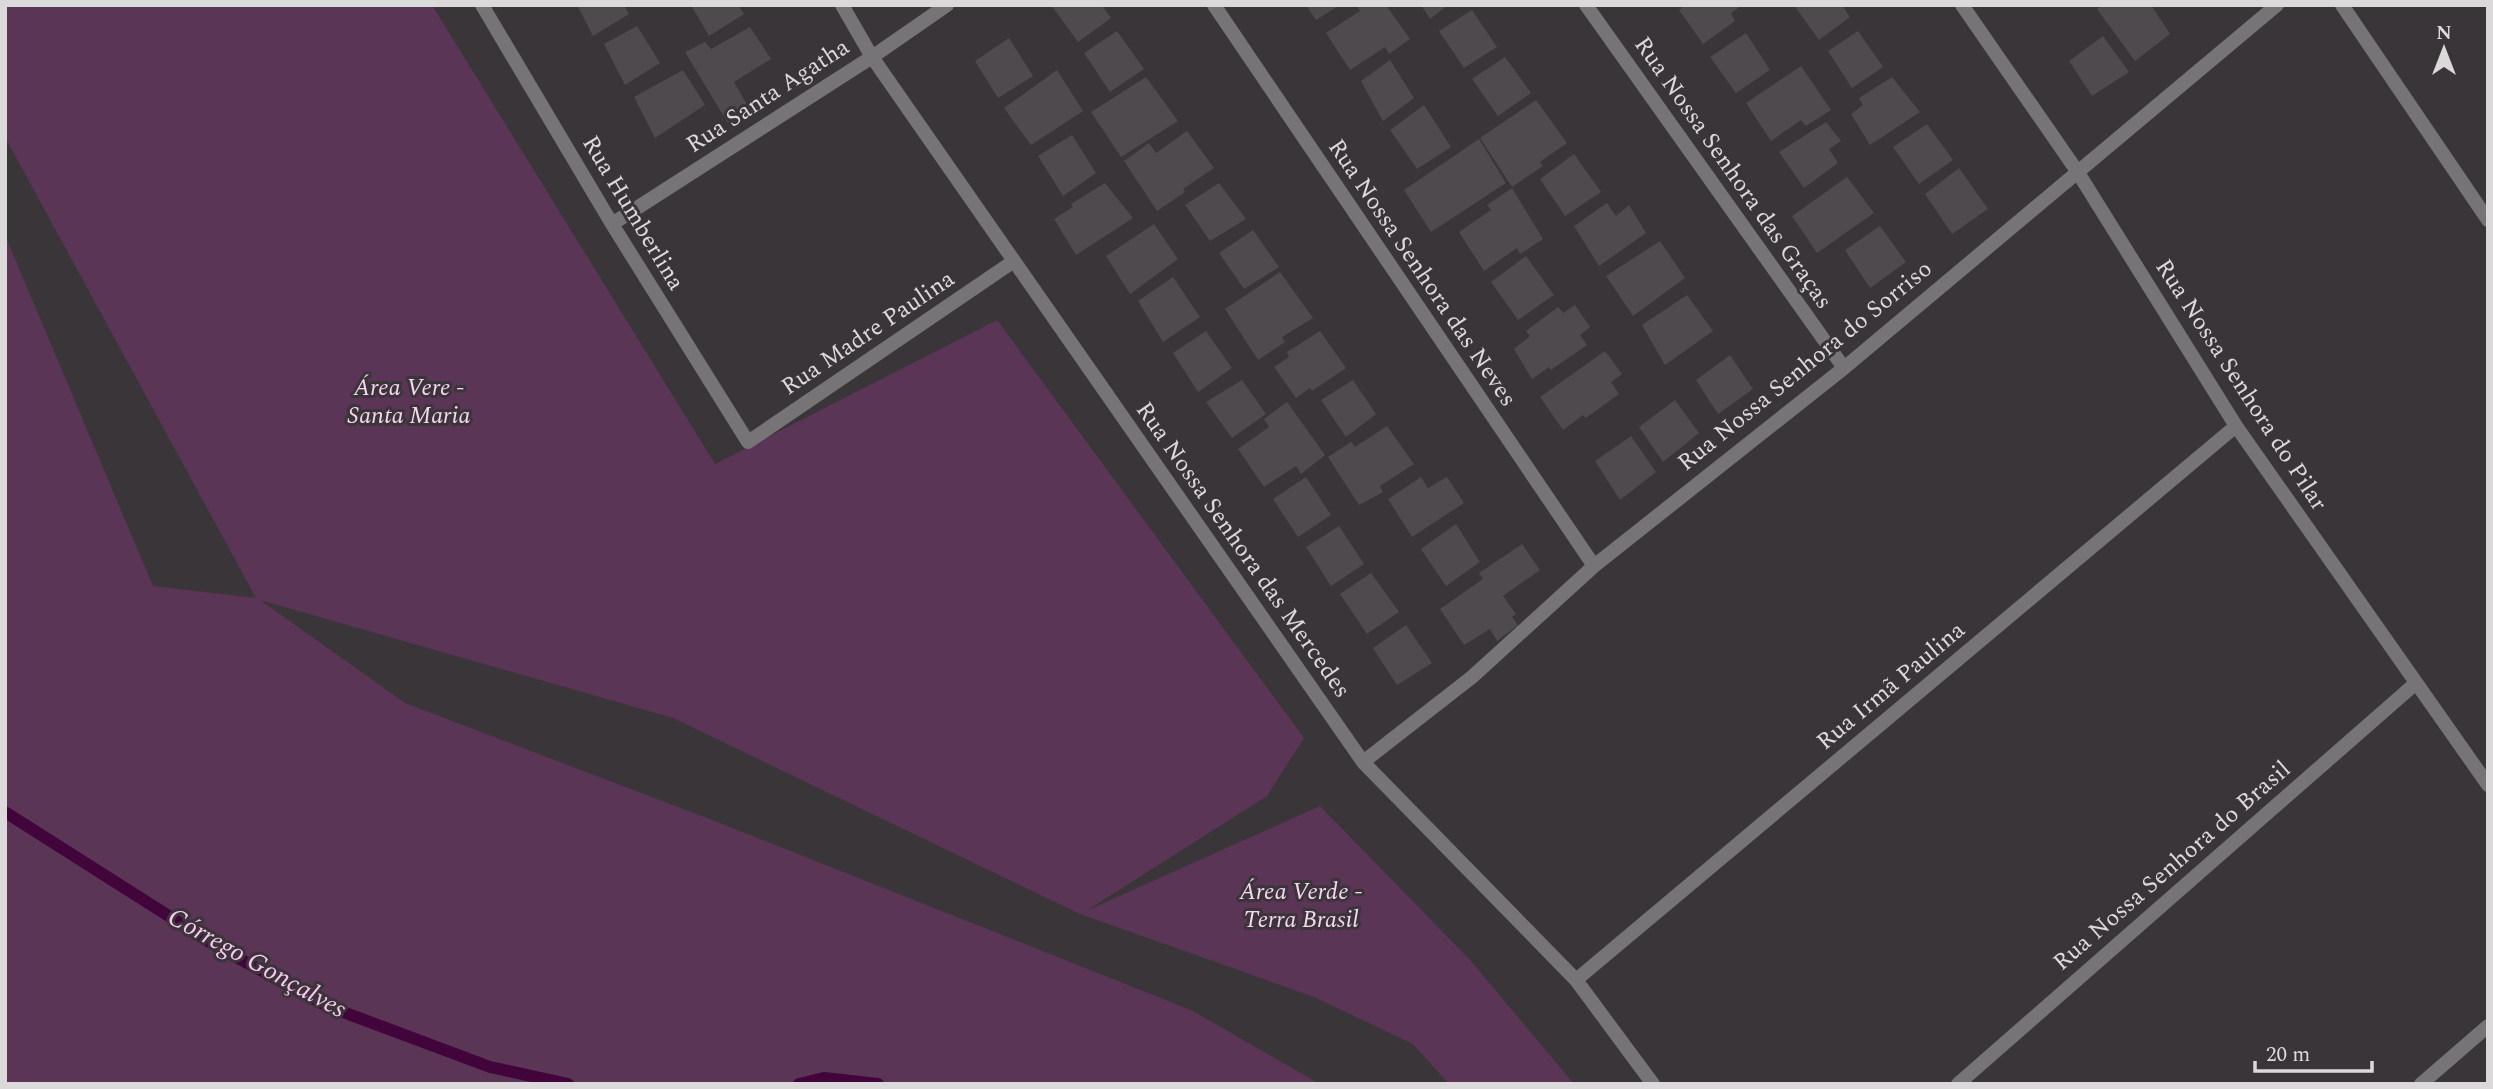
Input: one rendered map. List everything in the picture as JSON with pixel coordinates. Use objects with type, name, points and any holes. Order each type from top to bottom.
[{"type":"street","name":"Rua Humberlina","points":[[482,5],[612,224],[748,442]]},
{"type":"street","name":"Rua Nossa Senhora das Mercedes","points":[[842,5],[872,57],[1363,762],[1576,980],[1653,1084]]},
{"type":"street","name":"Rua Santa Agatha","points":[[612,224],[872,57],[947,5]]},
{"type":"street","name":"Rua Nossa Senhora das Neves","points":[[1214,5],[1594,566]]},
{"type":"street","name":"Rua Nossa Senhora das Graças","points":[[1586,5],[1844,368]]},
{"type":"street","name":"Rua Nossa Senhora do Pilar","points":[[1962,5],[2077,171],[2236,426],[2488,785]]},
{"type":"street","name":"Rua Nossa Senhora do Sorriso","points":[[1363,762],[1472,677],[1594,566],[1844,368],[2277,5]]},
{"type":"street","points":[[2342,5],[2488,220]]},
{"type":"street","name":"Rua Madre Paulina","points":[[748,442],[1014,261]]},
{"type":"street","name":"Rua Irmã Paulina","points":[[1576,980],[2236,426]]},
{"type":"street","name":"Rua Nossa Senhora do Brasil","points":[[1958,1084],[2416,683]]},
{"type":"street","points":[[2421,1084],[2488,1026]]},
{"type":"green space","points":[[5,5],[432,5],[715,464],[997,320],[1304,738],[1267,796],[1086,911],[1320,806],[1471,961],[1574,1084],[1449,1084],[1413,1044],[1314,997],[1080,914],[673,718],[260,600],[405,703],[707,818],[1191,1010],[1320,1084],[5,1084],[5,235],[153,586],[256,598],[5,137]]},
{"type":"building","points":[[577,5],[624,5],[629,14],[593,36]]},
{"type":"building","points":[[691,5],[738,5],[744,14],[709,36]]},
{"type":"building","points":[[1051,5],[1102,5],[1111,18],[1078,42]]},
{"type":"building","points":[[1306,5],[1340,5],[1316,20]]},
{"type":"building","points":[[1357,5],[1386,5],[1410,39],[1389,54],[1385,47],[1350,70],[1326,33],[1360,11]]},
{"type":"building","points":[[1421,5],[1448,5],[1430,19]]},
{"type":"building","points":[[1685,5],[1742,5],[1731,13],[1735,21],[1703,44],[1679,10]]},
{"type":"building","points":[[1794,5],[1842,5],[1850,17],[1819,40]]},
{"type":"building","points":[[2103,5],[2151,5],[2170,34],[2135,61],[2097,9]]},
{"type":"building","points":[[1472,10],[1497,47],[1464,68],[1439,31]]},
{"type":"building","points":[[637,26],[660,63],[625,85],[604,44]]},
{"type":"building","points":[[750,27],[771,59],[734,82],[753,115],[732,130],[685,52],[705,42],[711,49]]},
{"type":"building","points":[[1117,31],[1144,69],[1110,92],[1084,53]]},
{"type":"building","points":[[1858,31],[1883,67],[1852,88],[1828,51]]},
{"type":"building","points":[[1746,33],[1770,70],[1736,93],[1710,57]]},
{"type":"building","points":[[2103,36],[2129,72],[2092,96],[2069,61]]},
{"type":"building","points":[[1009,38],[1033,76],[998,98],[975,61]]},
{"type":"building","points":[[1505,57],[1531,93],[1498,116],[1472,79]]},
{"type":"building","points":[[1390,60],[1414,98],[1383,121],[1361,81]]},
{"type":"building","points":[[1801,66],[1831,110],[1806,126],[1801,120],[1771,141],[1746,103]]},
{"type":"building","points":[[683,70],[705,105],[655,138],[634,97]]},
{"type":"building","points":[[1057,70],[1083,111],[1031,145],[1004,108]]},
{"type":"building","points":[[1146,77],[1178,121],[1121,157],[1091,112]]},
{"type":"building","points":[[1892,77],[1920,112],[1870,145],[1851,114],[1863,105],[1859,98]]},
{"type":"building","points":[[1536,100],[1567,143],[1540,162],[1543,166],[1512,187],[1480,138]]},
{"type":"building","points":[[1424,105],[1451,147],[1417,169],[1390,130]]},
{"type":"building","points":[[1826,122],[1841,141],[1829,149],[1838,163],[1804,188],[1779,152]]},
{"type":"building","points":[[1927,124],[1953,160],[1919,184],[1893,147]]},
{"type":"building","points":[[1187,131],[1214,168],[1157,211],[1124,161],[1149,143],[1156,153]]},
{"type":"building","points":[[1072,135],[1096,173],[1063,196],[1038,156]]},
{"type":"building","points":[[1479,139],[1506,183],[1431,232],[1404,190]]},
{"type":"building","points":[[1574,154],[1601,192],[1565,216],[1540,179]]},
{"type":"building","points":[[1959,168],[1988,209],[1952,234],[1925,194]]},
{"type":"building","points":[[1847,177],[1874,213],[1817,253],[1792,216]]},
{"type":"building","points":[[1105,183],[1133,218],[1076,255],[1054,219],[1073,207],[1071,204]]},
{"type":"building","points":[[1219,183],[1246,219],[1210,241],[1185,205]]},
{"type":"building","points":[[1512,188],[1543,239],[1520,254],[1517,248],[1484,271],[1459,232],[1491,210],[1487,205]]},
{"type":"building","points":[[1607,203],[1616,216],[1629,205],[1646,233],[1599,266],[1574,226]]},
{"type":"building","points":[[1154,224],[1178,259],[1130,294],[1106,256]]},
{"type":"building","points":[[1880,226],[1906,262],[1870,288],[1845,250]]},
{"type":"building","points":[[1253,230],[1279,267],[1244,289],[1219,253]]},
{"type":"building","points":[[1660,241],[1685,278],[1633,316],[1606,276]]},
{"type":"building","points":[[1526,256],[1554,295],[1518,320],[1491,282]]},
{"type":"building","points":[[1280,272],[1313,318],[1282,337],[1285,342],[1258,360],[1225,309]]},
{"type":"building","points":[[1173,277],[1200,317],[1163,342],[1138,301]]},
{"type":"building","points":[[1687,295],[1713,331],[1665,365],[1642,325]]},
{"type":"building","points":[[1575,305],[1590,327],[1580,335],[1587,345],[1551,370],[1549,367],[1532,379],[1514,349],[1530,336],[1526,331],[1558,307],[1563,313]]},
{"type":"building","points":[[1206,331],[1232,368],[1198,392],[1173,353]]},
{"type":"building","points":[[1320,331],[1346,368],[1312,391],[1310,388],[1296,398],[1274,367],[1289,357],[1287,352]]},
{"type":"building","points":[[1605,351],[1622,374],[1611,382],[1619,394],[1586,418],[1583,415],[1563,430],[1540,397]]},
{"type":"building","points":[[1730,355],[1753,389],[1718,414],[1696,380]]},
{"type":"building","points":[[1242,380],[1266,414],[1232,438],[1206,402]]},
{"type":"building","points":[[1353,380],[1376,414],[1346,437],[1321,400]]},
{"type":"building","points":[[1675,400],[1699,433],[1663,462],[1639,427]]},
{"type":"building","points":[[1287,402],[1325,455],[1301,474],[1296,466],[1264,487],[1238,449],[1269,427],[1264,419]]},
{"type":"building","points":[[1387,426],[1414,464],[1380,486],[1383,492],[1359,505],[1328,457],[1351,442],[1355,447]]},
{"type":"building","points":[[1631,436],[1656,472],[1620,500],[1595,461]]},
{"type":"building","points":[[1306,477],[1331,515],[1298,537],[1273,499]]},
{"type":"building","points":[[1421,477],[1428,488],[1447,477],[1464,503],[1412,537],[1388,499]]},
{"type":"building","points":[[1456,524],[1480,562],[1446,586],[1421,549]]},
{"type":"building","points":[[1339,526],[1364,564],[1331,586],[1306,547]]},
{"type":"building","points":[[1522,544],[1540,570],[1503,596],[1516,614],[1512,617],[1518,625],[1497,641],[1490,629],[1464,645],[1440,609],[1483,579],[1479,573]]},
{"type":"building","points":[[1371,573],[1399,612],[1367,634],[1340,594]]},
{"type":"building","points":[[1406,625],[1432,663],[1397,685],[1373,648]]},
{"type":"waterway","name":"Córrego Gonçalves","points":[[5,812],[216,946],[327,1006],[490,1067],[568,1084]]},
{"type":"waterway","name":"Córrego Gonçalves","points":[[799,1084],[824,1078],[878,1084]]},
{"type":"park label","name":"Área Vere - Santa Maria","points":[[409,402]]},
{"type":"park label","name":"Área Verde - Terra Brasil","points":[[1301,906]]}]
